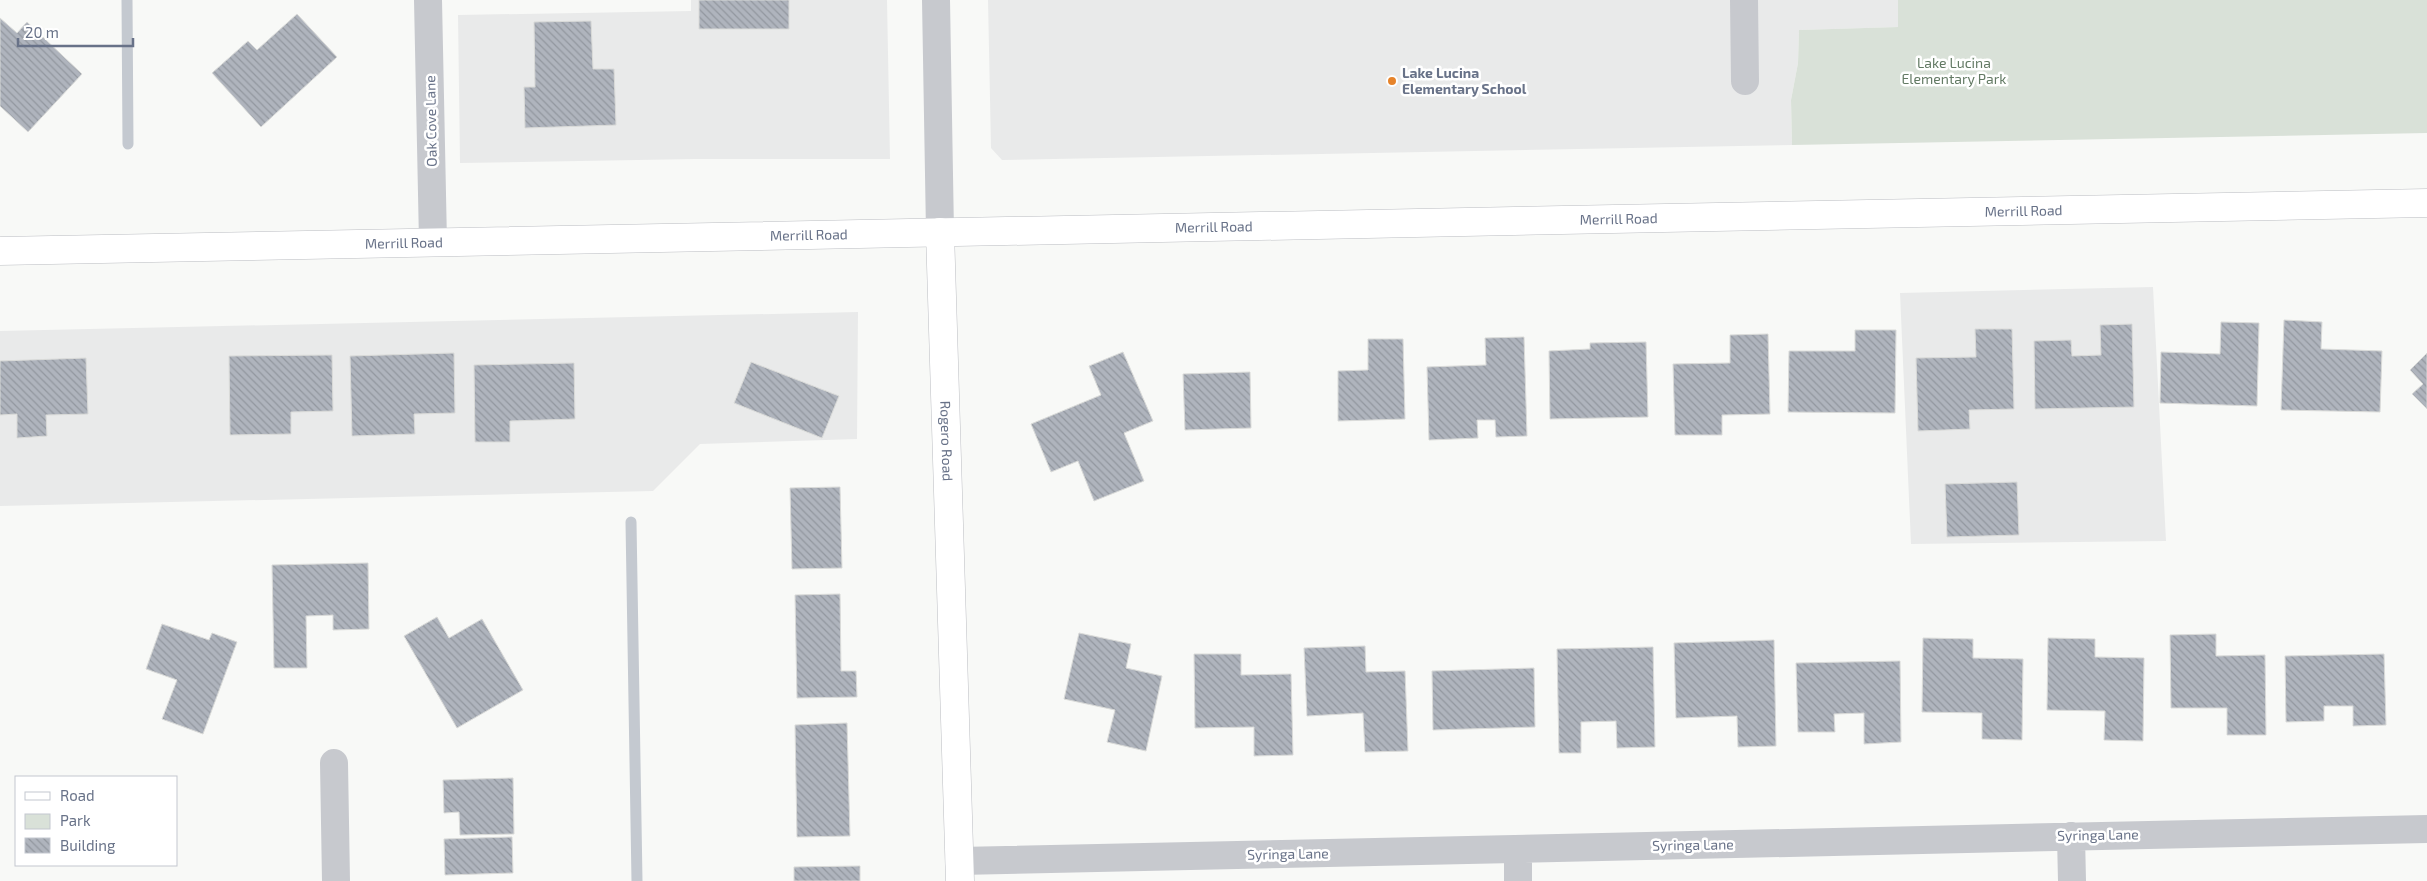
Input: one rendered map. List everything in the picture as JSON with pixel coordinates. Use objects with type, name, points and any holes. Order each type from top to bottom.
[{"type":"main road","name":"Merrill Road","points":[[0,251],[2427,203]]},
{"type":"main road","name":"Rogero Road","points":[[940,232],[959,871]]},
{"type":"street","name":"Oak Cove Lane","points":[[428,0],[433,242]]},
{"type":"street","name":"Rogero Road","points":[[936,0],[940,232]]},
{"type":"street","points":[[1744,0],[1745,81]]},
{"type":"street","points":[[334,763],[336,881]]},
{"type":"street","name":"Syringa Lane","points":[[959,871],[1518,849],[2427,829]]},
{"type":"street","points":[[2071,836],[2072,881]]},
{"type":"street","points":[[1518,849],[1518,881]]},
{"type":"shaded area","points":[[691,0],[887,0],[890,159],[695,159],[460,163],[458,15],[691,11]]},
{"type":"shaded area","name":"Lake Lucina Elementary School","points":[[988,0],[1898,0],[1898,27],[1799,30],[1798,63],[1791,100],[1792,145],[1002,160],[991,148]]},
{"type":"shaded area","points":[[2153,287],[2166,541],[1911,544],[1900,293]]},
{"type":"shaded area","points":[[858,312],[857,439],[700,444],[653,491],[0,506],[0,331]]},
{"type":"green space","name":"Lake Lucina Elementary Park","points":[[1898,0],[2427,0],[2427,133],[1792,145],[1791,100],[1798,63],[1799,30],[1898,27]]},
{"type":"building","points":[[699,0],[789,0],[789,29],[699,29]]},
{"type":"building","points":[[297,14],[337,57],[261,127],[212,73],[248,41],[257,50]]},
{"type":"building","points":[[0,18],[17,33],[27,22],[82,74],[28,132],[0,106]]},
{"type":"building","points":[[591,21],[593,69],[614,69],[616,125],[525,128],[524,87],[535,87],[534,22]]},
{"type":"building","points":[[2284,320],[2322,322],[2321,349],[2382,351],[2380,412],[2281,410]]},
{"type":"building","points":[[2221,322],[2259,323],[2257,406],[2160,403],[2161,352],[2220,354]]},
{"type":"building","points":[[2132,324],[2134,407],[2035,409],[2034,341],[2071,340],[2072,356],[2101,355],[2100,325]]},
{"type":"building","points":[[1975,329],[2012,329],[2014,409],[1969,410],[1970,429],[1918,431],[1916,358],[1976,357]]},
{"type":"building","points":[[1855,330],[1896,330],[1895,413],[1788,412],[1789,351],[1855,351]]},
{"type":"building","points":[[1768,334],[1770,414],[1722,415],[1722,435],[1675,435],[1673,364],[1730,363],[1730,335]]},
{"type":"building","points":[[1524,337],[1527,436],[1496,437],[1495,420],[1477,420],[1478,438],[1429,440],[1427,367],[1486,365],[1485,338]]},
{"type":"building","points":[[1368,339],[1403,339],[1405,419],[1338,421],[1338,371],[1368,370]]},
{"type":"building","points":[[1646,342],[1648,417],[1550,419],[1549,351],[1590,349],[1590,343]]},
{"type":"building","points":[[1123,352],[1153,421],[1124,433],[1144,481],[1094,501],[1078,461],[1051,472],[1031,424],[1101,395],[1089,366]]},
{"type":"building","points":[[454,353],[455,413],[414,414],[415,434],[352,436],[350,356]]},
{"type":"building","points":[[2427,353],[2427,409],[2412,394],[2423,384],[2410,370]]},
{"type":"building","points":[[332,355],[333,411],[291,412],[291,434],[230,435],[229,356]]},
{"type":"building","points":[[86,358],[88,414],[46,415],[47,436],[17,438],[17,414],[0,415],[0,361]]},
{"type":"building","points":[[751,362],[839,396],[822,438],[734,403]]},
{"type":"building","points":[[574,363],[575,419],[510,421],[510,442],[475,442],[474,365]]},
{"type":"building","points":[[1250,372],[1251,428],[1185,430],[1183,374]]},
{"type":"building","points":[[2017,482],[2019,535],[1947,537],[1945,484]]},
{"type":"building","points":[[840,487],[842,568],[792,569],[790,488]]},
{"type":"building","points":[[368,563],[369,629],[333,630],[333,615],[306,616],[307,668],[274,668],[272,565]]},
{"type":"building","points":[[840,594],[841,671],[856,671],[857,697],[797,698],[795,595]]},
{"type":"building","points":[[437,617],[449,638],[482,619],[523,690],[457,728],[404,636]]},
{"type":"building","points":[[162,624],[209,640],[212,633],[237,642],[203,734],[162,719],[177,680],[146,669]]},
{"type":"building","points":[[1079,633],[1131,644],[1126,668],[1162,676],[1146,751],[1107,742],[1115,710],[1064,699]]},
{"type":"building","points":[[2216,634],[2216,656],[2265,655],[2266,735],[2227,735],[2227,708],[2171,708],[2170,635]]},
{"type":"building","points":[[1923,638],[1973,639],[1973,658],[2023,659],[2022,740],[1982,739],[1982,713],[1922,712]]},
{"type":"building","points":[[2048,638],[2095,639],[2095,657],[2144,658],[2143,741],[2104,740],[2105,711],[2047,710]]},
{"type":"building","points":[[1774,640],[1776,746],[1738,747],[1737,716],[1676,718],[1674,643]]},
{"type":"building","points":[[1365,646],[1366,672],[1405,671],[1408,751],[1365,752],[1363,713],[1307,716],[1304,648]]},
{"type":"building","points":[[1653,647],[1655,747],[1617,748],[1616,721],[1581,722],[1581,753],[1559,753],[1557,649]]},
{"type":"building","points":[[1194,654],[1241,654],[1241,675],[1291,674],[1293,755],[1254,756],[1254,727],[1195,728]]},
{"type":"building","points":[[2384,654],[2386,725],[2353,726],[2353,706],[2324,706],[2324,721],[2286,722],[2285,656]]},
{"type":"building","points":[[1900,661],[1901,742],[1864,744],[1864,713],[1834,714],[1835,732],[1798,732],[1796,663]]},
{"type":"building","points":[[1534,668],[1535,727],[1433,730],[1432,671]]},
{"type":"building","points":[[847,723],[850,836],[797,837],[795,725]]},
{"type":"building","points":[[513,778],[514,834],[460,835],[459,812],[444,813],[443,780]]},
{"type":"building","points":[[512,837],[513,873],[445,875],[444,839]]},
{"type":"building","points":[[860,866],[860,881],[794,881],[794,867]]},
{"type":"waterway","points":[[127,0],[128,144]]},
{"type":"waterway","points":[[631,522],[637,881]]},
{"type":"place","name":"Lake Lucina Elementary School","points":[[1392,81]]}]
